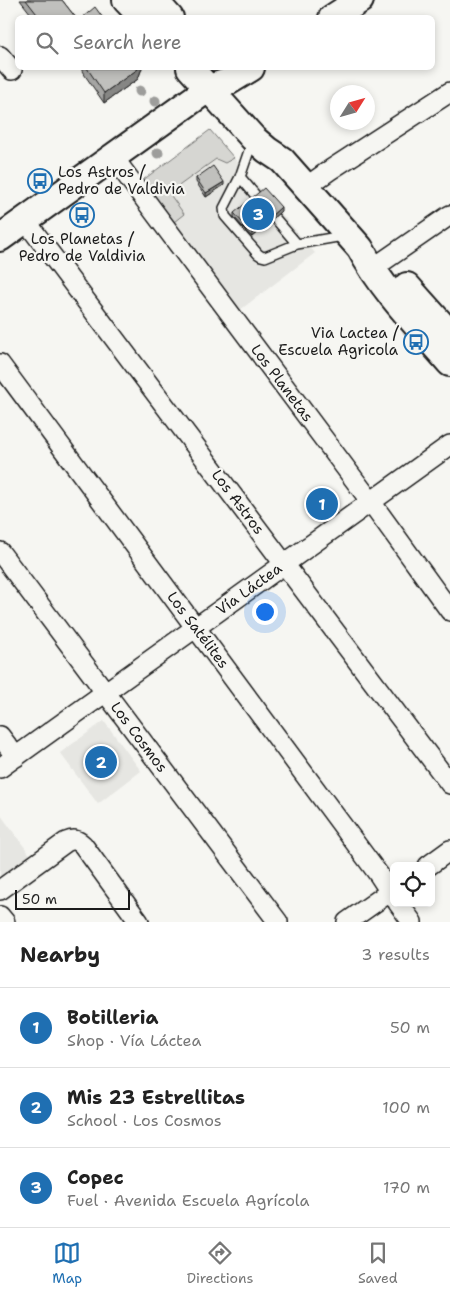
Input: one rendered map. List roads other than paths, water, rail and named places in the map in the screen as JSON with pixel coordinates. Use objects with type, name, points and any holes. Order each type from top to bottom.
[{"type":"main road","points":[[126,0],[140,15]]},
{"type":"main road","points":[[154,0],[167,15]]},
{"type":"main road","points":[[337,15],[360,0]]},
{"type":"main road","points":[[195,70],[217,79],[248,106],[266,128],[282,160]]},
{"type":"main road","points":[[0,238],[217,79],[246,70]]},
{"type":"main road","points":[[217,79],[253,138],[282,160],[354,242],[384,287],[447,347]]},
{"type":"main road","points":[[354,242],[382,262],[406,285],[447,347]]},
{"type":"street","points":[[306,187],[450,92]]},
{"type":"street","name":"Los Planetas","points":[[112,157],[371,502],[450,611]]},
{"type":"street","points":[[382,262],[450,215]]},
{"type":"street","name":"Los Astros","points":[[25,220],[450,784]]},
{"type":"street","name":"Los Satélites","points":[[0,364],[390,890]]},
{"type":"street","name":"Vía Láctea","points":[[0,768],[450,445]]},
{"type":"street","name":"Los Cosmos","points":[[0,552],[278,922]]},
{"type":"street","points":[[0,736],[16,757]]},
{"type":"street","points":[[0,890],[66,842],[75,840],[83,845],[139,922]]},
{"type":"street","points":[[434,862],[450,850]]},
{"type":"street","points":[[347,922],[390,898]]},
{"type":"street","name":"Los Satélites","points":[[402,907],[412,922]]},
{"type":"street","points":[[0,916],[5,922]]},
{"type":"lane","points":[[253,138],[240,178],[224,208],[224,216],[261,256],[265,257],[297,244],[354,242]]},
{"type":"lane","points":[[240,178],[257,197]]},
{"type":"lane","points":[[274,217],[297,244]]},
{"type":"place","name":"Los Astros / Pedro de Valdivia","points":[[40,181]]},
{"type":"place","name":"Copec","points":[[258,214]]},
{"type":"place","name":"Los Planetas / Pedro de Valdivia","points":[[82,215]]},
{"type":"place","name":"Via Lactea / Escuela Agricola","points":[[416,342]]},
{"type":"place","name":"Botilleria","points":[[322,504]]},
{"type":"place","name":"Mis 23 Estrellitas","points":[[101,762]]}]
